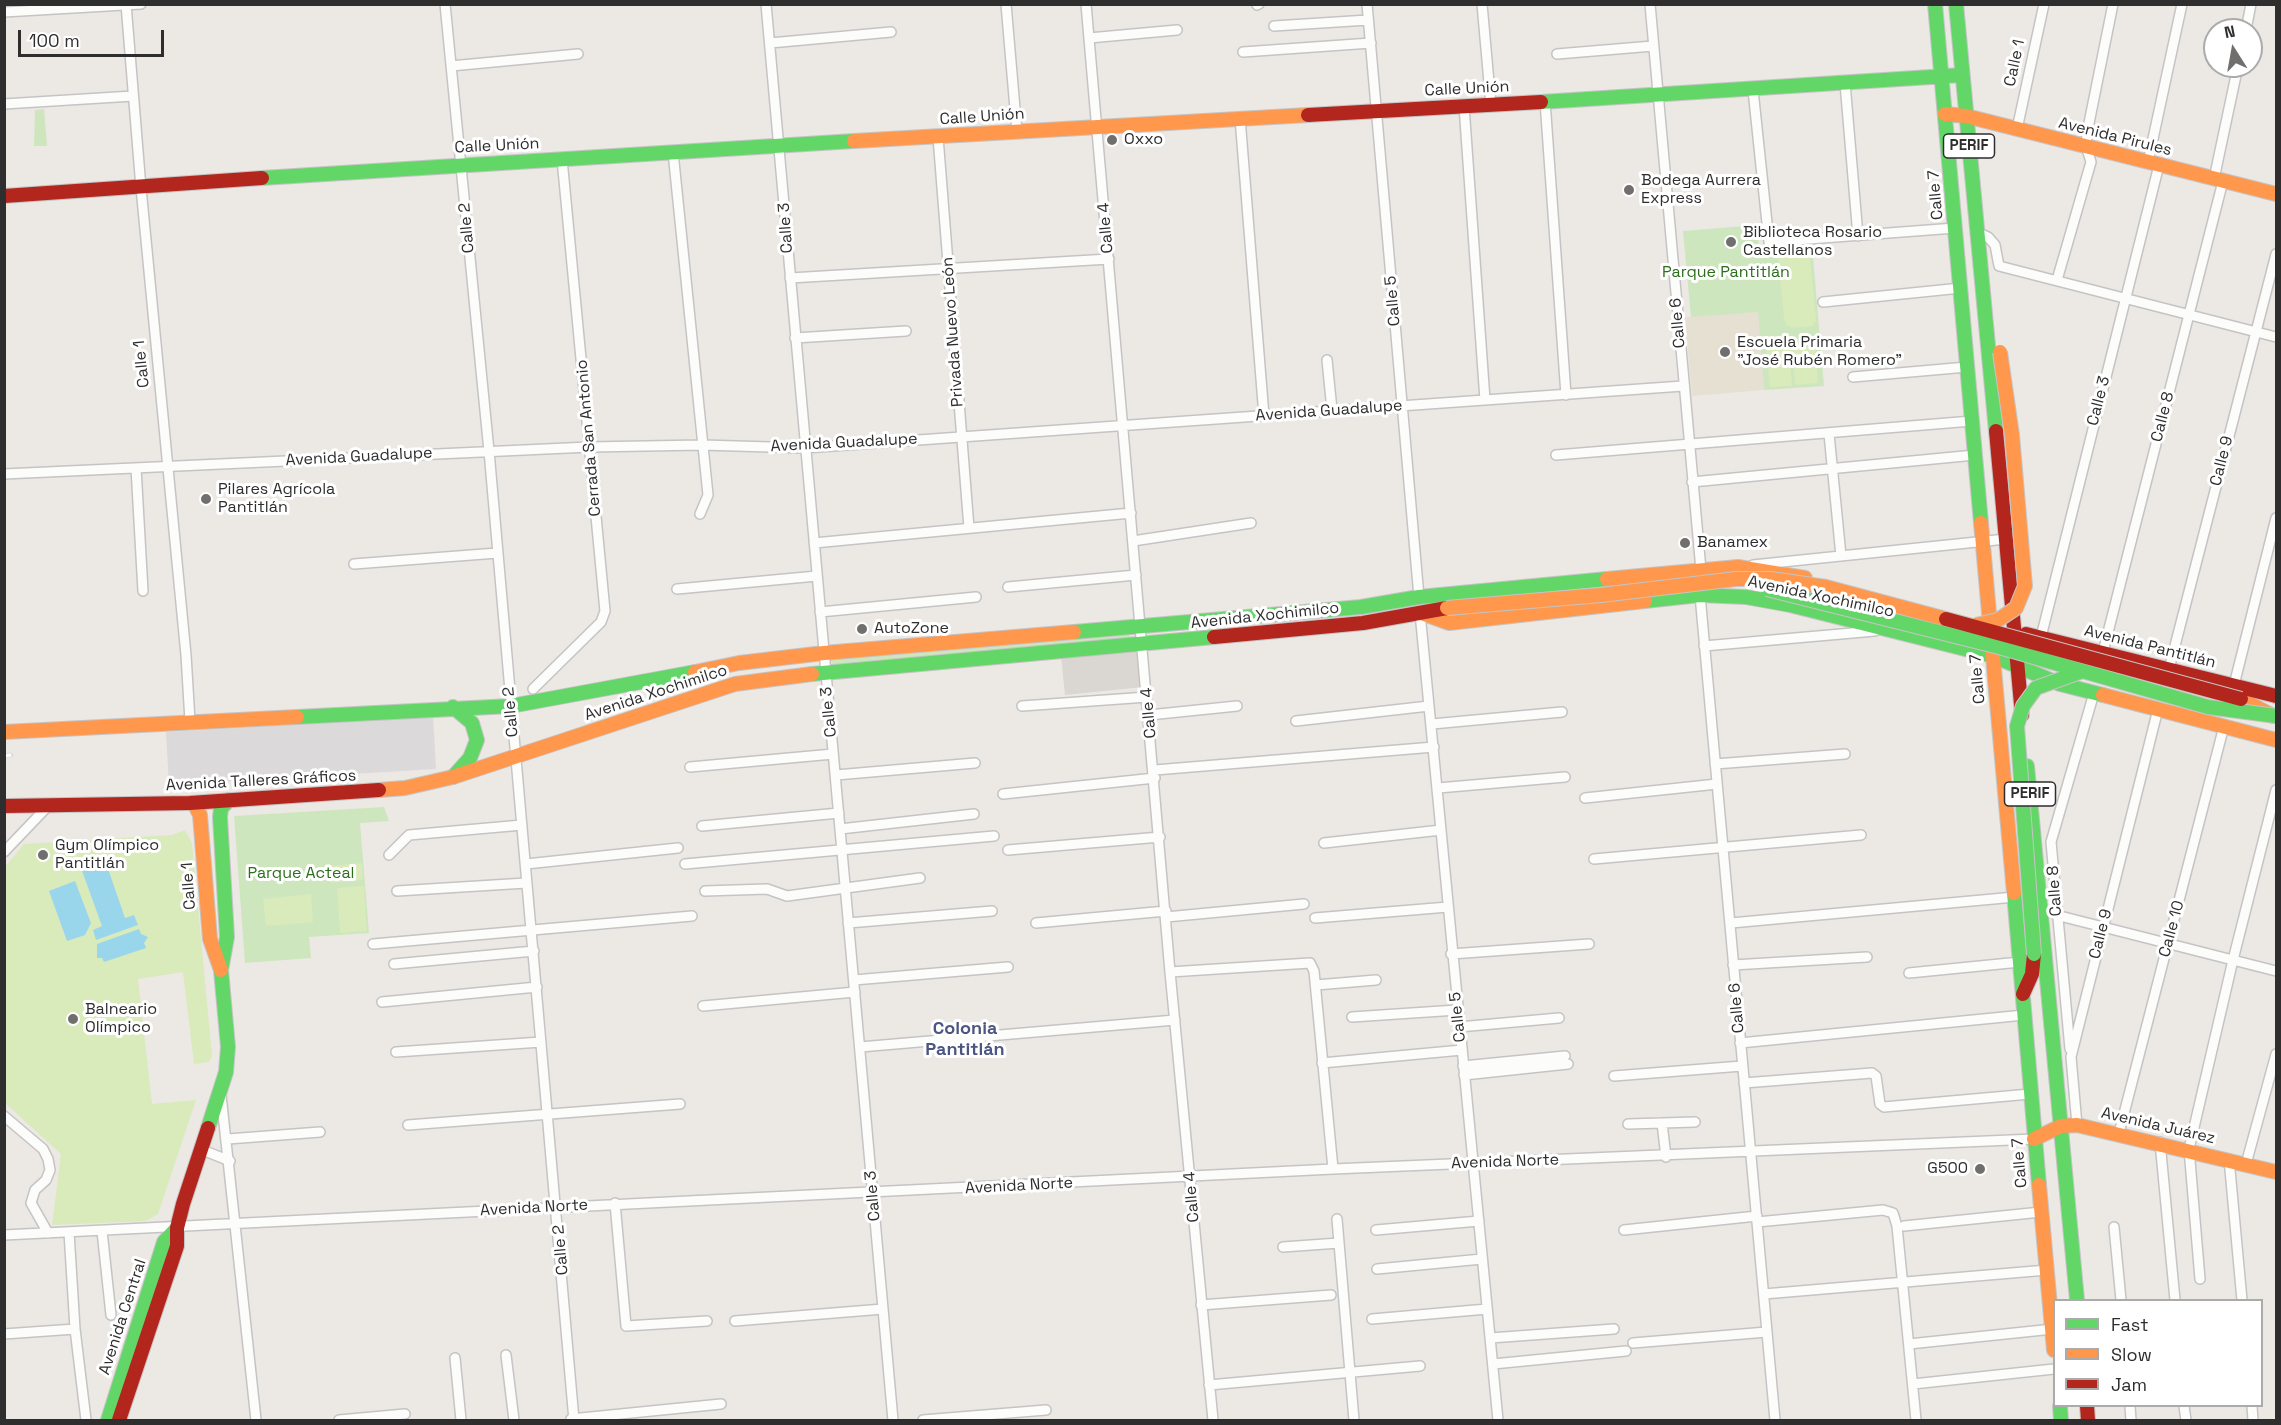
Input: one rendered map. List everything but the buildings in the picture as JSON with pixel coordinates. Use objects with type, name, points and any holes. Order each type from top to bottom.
[{"type":"main road","name":"Calle 7","points":[[1935,4],[2015,897],[2034,1139],[2053,1329]]},
{"type":"main road","name":"PERIF","points":[[1956,4],[2077,1299]]},
{"type":"main road","name":"Calle Unión","points":[[4,196],[461,164],[1753,90],[1962,75]]},
{"type":"main road","name":"Avenida Pirules","points":[[1945,114],[1966,116],[2277,194]]},
{"type":"main road","points":[[1973,625],[1998,620],[2016,608],[2025,586],[2012,435],[1996,327],[1983,288]]},
{"type":"main road","name":"Avenida Xochimilco","points":[[511,706],[739,663],[824,653],[1361,607],[1419,597],[1738,567],[1827,582],[2014,632]]},
{"type":"main road","points":[[1701,570],[1767,589],[1988,644],[2208,707],[2277,717]]},
{"type":"main road","points":[[1420,613],[1447,608],[1601,595],[1736,579],[1770,579],[1826,587],[1973,625],[2241,699],[2277,717]]},
{"type":"main road","name":"Avenida Xochimilco","points":[[516,757],[712,689],[825,672],[1144,645],[1363,623],[1420,613],[1449,623],[1700,595],[1726,595],[1765,600],[1892,629],[2018,665]]},
{"type":"main road","points":[[2011,595],[2024,619],[2041,638]]},
{"type":"main road","points":[[1948,644],[1957,639],[1961,632],[1961,624],[1956,616]]},
{"type":"main road","name":"Avenida Pantitlán","points":[[2014,632],[2277,696]]},
{"type":"main road","points":[[2038,674],[2036,661],[2038,652],[2045,645],[2058,641]]},
{"type":"main road","points":[[2018,665],[2060,684],[2277,740]]},
{"type":"main road","points":[[2022,995],[2032,974],[2034,954],[2017,726],[2023,706],[2036,688],[2080,672]]},
{"type":"main road","points":[[1996,697],[2008,688],[2018,690],[2020,695]]},
{"type":"main road","points":[[4,732],[511,706]]},
{"type":"main road","points":[[453,708],[472,723],[477,740],[470,758],[453,777]]},
{"type":"main road","name":"Avenida Talleres Gráficos","points":[[4,806],[190,803],[382,791],[453,777],[516,757]]},
{"type":"main road","name":"Calle 1","points":[[221,970],[227,937],[220,817],[221,807],[229,800]]},
{"type":"main road","name":"Calle 1","points":[[190,803],[195,805],[200,815],[210,939],[221,970],[228,1047],[221,1090]]},
{"type":"main road","name":"Avenida Central","points":[[119,1420],[177,1246],[177,1228],[200,1149],[221,1090]]},
{"type":"main road","name":"Avenida Juárez","points":[[2034,1139],[2061,1126],[2077,1125],[2160,1142],[2277,1172]]},
{"type":"main road","name":"Avenida Central","points":[[108,1420],[164,1242],[177,1228]]},
{"type":"street","points":[[4,12],[141,4]]},
{"type":"street","name":"Calle 2","points":[[445,4],[489,451],[526,883],[557,1207],[573,1420]]},
{"type":"street","name":"Calle 3","points":[[766,4],[893,1420]]},
{"type":"street","points":[[1006,4],[1017,132]]},
{"type":"street","name":"Calle 4","points":[[1086,4],[1144,645],[1170,972],[1213,1420]]},
{"type":"street","name":"Calle 5","points":[[1367,4],[1419,597]]},
{"type":"street","points":[[1482,4],[1491,105]]},
{"type":"street","name":"Calle 6","points":[[1650,4],[1701,570]]},
{"type":"street","name":"Calle 1","points":[[2018,129],[2044,4]]},
{"type":"street","points":[[2057,280],[2091,162],[2086,146],[2113,4]]},
{"type":"street","name":"Calle 3","points":[[2041,638],[2124,298],[2153,163],[2182,4]]},
{"type":"street","name":"Calle 1","points":[[126,5],[190,721]]},
{"type":"street","points":[[1274,26],[1368,20]]},
{"type":"street","points":[[1089,38],[1177,30]]},
{"type":"street","points":[[770,42],[891,32]]},
{"type":"street","points":[[1243,51],[1371,43]]},
{"type":"street","points":[[1557,54],[1653,46]]},
{"type":"street","points":[[451,66],[578,54]]},
{"type":"street","name":"Calle 8","points":[[2103,652],[2189,315],[2218,180],[2236,78]]},
{"type":"street","points":[[1845,83],[1858,236]]},
{"type":"street","points":[[1753,90],[1769,242],[1955,228]]},
{"type":"street","points":[[4,104],[134,96]]},
{"type":"street","points":[[1545,101],[1566,395]]},
{"type":"street","points":[[1464,106],[1485,400]]},
{"type":"street","points":[[1240,118],[1264,416]]},
{"type":"street","name":"Privada Nuevo León","points":[[938,137],[969,528]]},
{"type":"street","points":[[674,152],[708,497],[700,514]]},
{"type":"street","name":"Cerrada San Antonio","points":[[533,689],[605,615],[562,159]]},
{"type":"street","points":[[1977,232],[1989,237],[1995,245],[1999,266],[2277,337]]},
{"type":"street","name":"Calle 9","points":[[2169,669],[2255,331],[2277,255]]},
{"type":"street","points":[[790,278],[1109,259]]},
{"type":"street","points":[[1823,302],[1960,288]]},
{"type":"street","points":[[795,338],[906,331]]},
{"type":"street","points":[[1327,360],[1332,410]]},
{"type":"street","points":[[1853,377],[1967,367]]},
{"type":"street","name":"Avenida Guadalupe","points":[[4,474],[589,447],[702,445],[805,448],[1683,386]]},
{"type":"street","points":[[1556,455],[1972,421]]},
{"type":"street","points":[[1828,434],[1840,556]]},
{"type":"street","points":[[1692,482],[1975,455]]},
{"type":"street","points":[[136,468],[143,591]]},
{"type":"street","points":[[814,543],[1131,513]]},
{"type":"street","points":[[2234,685],[2277,518]]},
{"type":"street","points":[[1133,541],[1251,523]]},
{"type":"street","name":"Avenida Xochimilco","points":[[1738,567],[2006,538]]},
{"type":"street","points":[[354,564],[497,553]]},
{"type":"street","points":[[1008,587],[1136,575]]},
{"type":"street","points":[[677,589],[817,576]]},
{"type":"street","name":"Calle 6","points":[[1700,595],[1775,1420]]},
{"type":"street","points":[[820,612],[975,597]]},
{"type":"street","name":"Calle 5","points":[[1420,613],[1438,788],[1451,954],[1498,1420]]},
{"type":"street","points":[[1704,646],[1892,629]]},
{"type":"street","name":"Calle 8","points":[[2071,1057],[2051,842],[2094,693]]},
{"type":"street","points":[[1022,706],[1147,697]]},
{"type":"street","points":[[1149,715],[1238,706]]},
{"type":"street","points":[[1296,721],[1429,706]]},
{"type":"street","name":"Calle 9","points":[[2077,1125],[2071,1057],[2158,709]]},
{"type":"street","points":[[1432,724],[1562,712]]},
{"type":"street","name":"Calle 10","points":[[2119,1133],[2224,726]]},
{"type":"street","points":[[1003,794],[1155,774],[1434,747]]},
{"type":"street","points":[[690,767],[833,754]]},
{"type":"street","points":[[1715,764],[1845,754]]},
{"type":"street","points":[[836,775],[975,763]]},
{"type":"street","points":[[1438,788],[1565,777]]},
{"type":"street","points":[[1585,798],[1717,784]]},
{"type":"street","points":[[2200,1279],[2189,1149],[2233,960],[2277,790]]},
{"type":"street","points":[[4,852],[49,806]]},
{"type":"street","points":[[702,826],[839,813]]},
{"type":"street","points":[[840,829],[974,814]]},
{"type":"street","points":[[389,855],[409,835],[522,825]]},
{"type":"street","points":[[1324,843],[1441,830]]},
{"type":"street","points":[[1594,859],[1861,835]]},
{"type":"street","points":[[685,864],[994,836]]},
{"type":"street","points":[[1008,850],[1160,837]]},
{"type":"street","points":[[526,864],[678,848]]},
{"type":"street","points":[[705,891],[767,889],[787,896],[920,878]]},
{"type":"street","points":[[398,891],[526,883]]},
{"type":"street","points":[[1731,923],[2015,897]]},
{"type":"street","points":[[1036,923],[1304,904]]},
{"type":"street","points":[[1315,918],[1448,906]]},
{"type":"street","points":[[848,923],[993,911]]},
{"type":"street","points":[[2056,915],[2277,971]]},
{"type":"street","points":[[373,944],[692,916]]},
{"type":"street","points":[[1451,954],[1589,944]]},
{"type":"street","points":[[394,964],[534,951]]},
{"type":"street","points":[[1733,965],[1866,957]]},
{"type":"street","points":[[1909,973],[2020,962]]},
{"type":"street","points":[[1170,972],[1310,963],[1316,985],[1333,1169]]},
{"type":"street","points":[[854,980],[1008,967]]},
{"type":"street","points":[[1316,985],[1376,980]]},
{"type":"street","points":[[382,1002],[537,987]]},
{"type":"street","points":[[703,1006],[855,992]]},
{"type":"street","points":[[1352,1017],[1457,1010]]},
{"type":"street","points":[[1740,1043],[2024,1015]]},
{"type":"street","points":[[1459,1028],[1559,1018]]},
{"type":"street","points":[[860,1047],[1175,1020]]},
{"type":"street","points":[[396,1052],[542,1042]]},
{"type":"street","points":[[1322,1063],[1462,1050]]},
{"type":"street","points":[[2246,1164],[2277,1053]]},
{"type":"street","points":[[1464,1070],[1567,1060]]},
{"type":"street","points":[[1614,1076],[1742,1066]]},
{"type":"street","points":[[1744,1083],[1875,1074],[1881,1106],[2030,1094]]},
{"type":"street","points":[[221,1090],[256,1420]]},
{"type":"street","points":[[408,1125],[680,1104]]},
{"type":"street","points":[[4,1116],[43,1149],[48,1159],[50,1170],[46,1179],[35,1190],[31,1203],[48,1233]]},
{"type":"street","points":[[1628,1124],[1695,1122]]},
{"type":"street","points":[[1662,1123],[1666,1157]]},
{"type":"street","points":[[228,1139],[320,1132]]},
{"type":"street","name":"Avenida Norte","points":[[4,1235],[177,1228],[615,1203],[1190,1178],[1333,1169],[1666,1157],[2034,1139]]},
{"type":"street","points":[[2160,1142],[2175,1299]]},
{"type":"street","points":[[200,1149],[230,1161]]},
{"type":"street","points":[[2229,1160],[2242,1299]]},
{"type":"street","points":[[615,1203],[627,1326],[707,1321]]},
{"type":"street","points":[[1624,1230],[1891,1210],[1897,1226],[1916,1420]]},
{"type":"street","points":[[1904,1226],[2041,1212]]},
{"type":"street","points":[[1337,1219],[1354,1420]]},
{"type":"street","points":[[1376,1230],[1479,1221]]},
{"type":"street","points":[[2114,1227],[2121,1299]]},
{"type":"street","points":[[102,1231],[111,1315]]},
{"type":"street","points":[[69,1232],[75,1329],[86,1420]]},
{"type":"street","points":[[1283,1246],[1339,1243]]},
{"type":"street","points":[[1377,1269],[1482,1259]]},
{"type":"street","points":[[1764,1294],[2047,1270]]},
{"type":"street","points":[[1201,1305],[1330,1295]]},
{"type":"street","points":[[735,1321],[883,1309]]},
{"type":"street","points":[[1372,1319],[1487,1309]]},
{"type":"street","points":[[4,1334],[75,1329]]},
{"type":"street","points":[[1490,1338],[1614,1329]]},
{"type":"street","points":[[1909,1344],[2053,1329]]},
{"type":"street","points":[[1633,1343],[1767,1332]]},
{"type":"street","points":[[1493,1364],[1626,1351]]},
{"type":"street","points":[[506,1354],[514,1420]]},
{"type":"street","points":[[454,1358],[460,1420]]},
{"type":"street","points":[[1209,1385],[1420,1366]]},
{"type":"street","points":[[1913,1384],[2053,1369]]},
{"type":"street","points":[[573,1420],[721,1404]]},
{"type":"street","points":[[923,1420],[1046,1410]]},
{"type":"street","points":[[339,1420],[405,1414]]},
{"type":"shaded area","name":"Escuela Primaria \"José Rubén Romero\"","points":[[1758,311],[1764,390],[1692,396],[1685,317]]},
{"type":"shaded area","points":[[1140,650],[1143,687],[1065,695],[1061,656]]},
{"type":"shaded area","points":[[433,717],[436,769],[169,785],[166,732]]},
{"type":"green space","points":[[44,109],[47,146],[34,146],[35,110]]},
{"type":"green space","name":"Parque Pantitlán","points":[[1757,225],[1759,251],[1812,245],[1824,386],[1764,390],[1758,312],[1691,317],[1683,231]]},
{"type":"green space","points":[[1804,250],[1810,257],[1816,321],[1812,326],[1792,328],[1784,319],[1778,257],[1784,252]]},
{"type":"green space","points":[[1815,343],[1818,383],[1795,385],[1792,345]]},
{"type":"green space","points":[[1789,345],[1792,386],[1770,387],[1766,346]]},
{"type":"green space","points":[[1129,629],[1130,640],[832,668],[831,656]]},
{"type":"green space","name":"Parque Acteal","points":[[384,807],[389,821],[360,823],[369,933],[309,937],[311,958],[245,963],[234,816]]},
{"type":"green space","name":"Balneario Olímpico","points":[[185,830],[192,843],[212,1056],[209,1062],[194,1064],[183,972],[138,979],[152,1104],[196,1100],[158,1214],[146,1221],[52,1225],[61,1154],[5,1103],[5,867],[24,844],[172,835]]},
{"type":"green space","points":[[362,863],[363,880],[330,883],[328,866]]},
{"type":"green space","points":[[364,886],[367,931],[340,933],[337,888]]},
{"type":"green space","points":[[311,894],[313,922],[266,926],[263,899]]},
{"type":"water","points":[[105,860],[125,918],[134,915],[138,925],[96,940],[93,930],[102,926],[81,868]]},
{"type":"water","points":[[75,881],[91,923],[85,935],[67,941],[49,891]]},
{"type":"water","points":[[139,929],[141,934],[148,937],[144,943],[146,948],[104,962],[102,958],[97,958],[97,944]]},
{"type":"railway","points":[[4,756],[11,755]]},
{"type":"traffic: fast","points":[[1935,4],[1981,523]]},
{"type":"traffic: fast","points":[[1956,4],[1996,431]]},
{"type":"traffic: fast","points":[[1541,102],[1962,75]]},
{"type":"traffic: fast","points":[[262,178],[854,141]]},
{"type":"traffic: fast","points":[[1074,632],[1361,607],[1419,597],[1607,579]]},
{"type":"traffic: fast","points":[[1767,589],[1999,647],[2208,707],[2276,716]]},
{"type":"traffic: fast","points":[[1645,601],[1700,595],[1746,597],[1790,605],[1993,656],[2060,684],[2103,695]]},
{"type":"traffic: fast","points":[[812,674],[1214,637]]},
{"type":"traffic: fast","points":[[297,717],[511,706],[695,672]]},
{"type":"traffic: fast","points":[[2034,954],[2017,726],[2023,706],[2036,688],[2080,672]]},
{"type":"traffic: fast","points":[[453,707],[472,723],[477,740],[470,758],[453,777]]},
{"type":"traffic: fast","points":[[2027,766],[2077,1299]]},
{"type":"traffic: fast","points":[[208,1128],[226,1072],[228,1047],[221,970],[227,937],[220,817],[221,808],[229,800]]},
{"type":"traffic: fast","points":[[2014,893],[2039,1185]]},
{"type":"traffic: fast","points":[[108,1420],[164,1242],[177,1228]]},
{"type":"traffic: fast","points":[[2060,1407],[2061,1420]]},
{"type":"traffic: slow","points":[[1945,114],[1966,116],[2276,194]]},
{"type":"traffic: slow","points":[[854,141],[1308,115]]},
{"type":"traffic: slow","points":[[1976,625],[1998,620],[2016,608],[2025,586],[2012,435],[2000,352]]},
{"type":"traffic: slow","points":[[1981,523],[2014,893]]},
{"type":"traffic: slow","points":[[1607,579],[1738,567],[1805,578]]},
{"type":"traffic: slow","points":[[1447,608],[1601,595],[1736,579],[1771,579],[1826,587],[1946,619]]},
{"type":"traffic: slow","points":[[1421,613],[1449,623],[1645,601]]},
{"type":"traffic: slow","points":[[695,672],[739,663],[824,653],[1074,632]]},
{"type":"traffic: slow","points":[[379,790],[405,788],[453,777],[735,684],[812,674]]},
{"type":"traffic: slow","points":[[2103,695],[2276,740]]},
{"type":"traffic: slow","points":[[2241,699],[2273,716]]},
{"type":"traffic: slow","points":[[4,732],[297,717]]},
{"type":"traffic: slow","points":[[190,803],[195,805],[200,815],[210,939],[221,970]]},
{"type":"traffic: slow","points":[[2034,1139],[2061,1126],[2077,1125],[2276,1172]]},
{"type":"traffic: slow","points":[[2039,1185],[2053,1339]]},
{"type":"traffic: jam","points":[[1308,115],[1541,102]]},
{"type":"traffic: jam","points":[[4,196],[262,178]]},
{"type":"traffic: jam","points":[[1996,431],[2022,715]]},
{"type":"traffic: jam","points":[[1214,637],[1363,623],[1447,608]]},
{"type":"traffic: jam","points":[[1946,619],[2241,699]]},
{"type":"traffic: jam","points":[[2026,634],[2276,696]]},
{"type":"traffic: jam","points":[[4,806],[190,803],[379,790]]},
{"type":"traffic: jam","points":[[2023,994],[2032,974],[2034,954]]},
{"type":"traffic: jam","points":[[119,1420],[177,1246],[177,1228],[183,1204],[208,1128]]},
{"type":"traffic: jam","points":[[2087,1407],[2088,1420]]},
{"type":"place","name":"Oxxo","points":[[1112,140]]},
{"type":"place","name":"Bodega Aurrera Express","points":[[1629,190]]},
{"type":"place","name":"Biblioteca Rosario Castellanos","points":[[1731,242]]},
{"type":"place","name":"Escuela Primaria \"José Rubén Romero\"","points":[[1725,352]]},
{"type":"place","name":"Pilares Agrícola Pantitlán","points":[[206,499]]},
{"type":"place","name":"Banamex","points":[[1685,543]]},
{"type":"place","name":"AutoZone","points":[[862,629]]},
{"type":"place","name":"Gym Olímpico Pantitlán","points":[[43,855]]},
{"type":"place","name":"Balneario Olímpico","points":[[73,1019]]},
{"type":"place","name":"G500","points":[[1980,1169]]},
{"type":"district","name":"Colonia Pantitlán","points":[[965,1039]]}]
